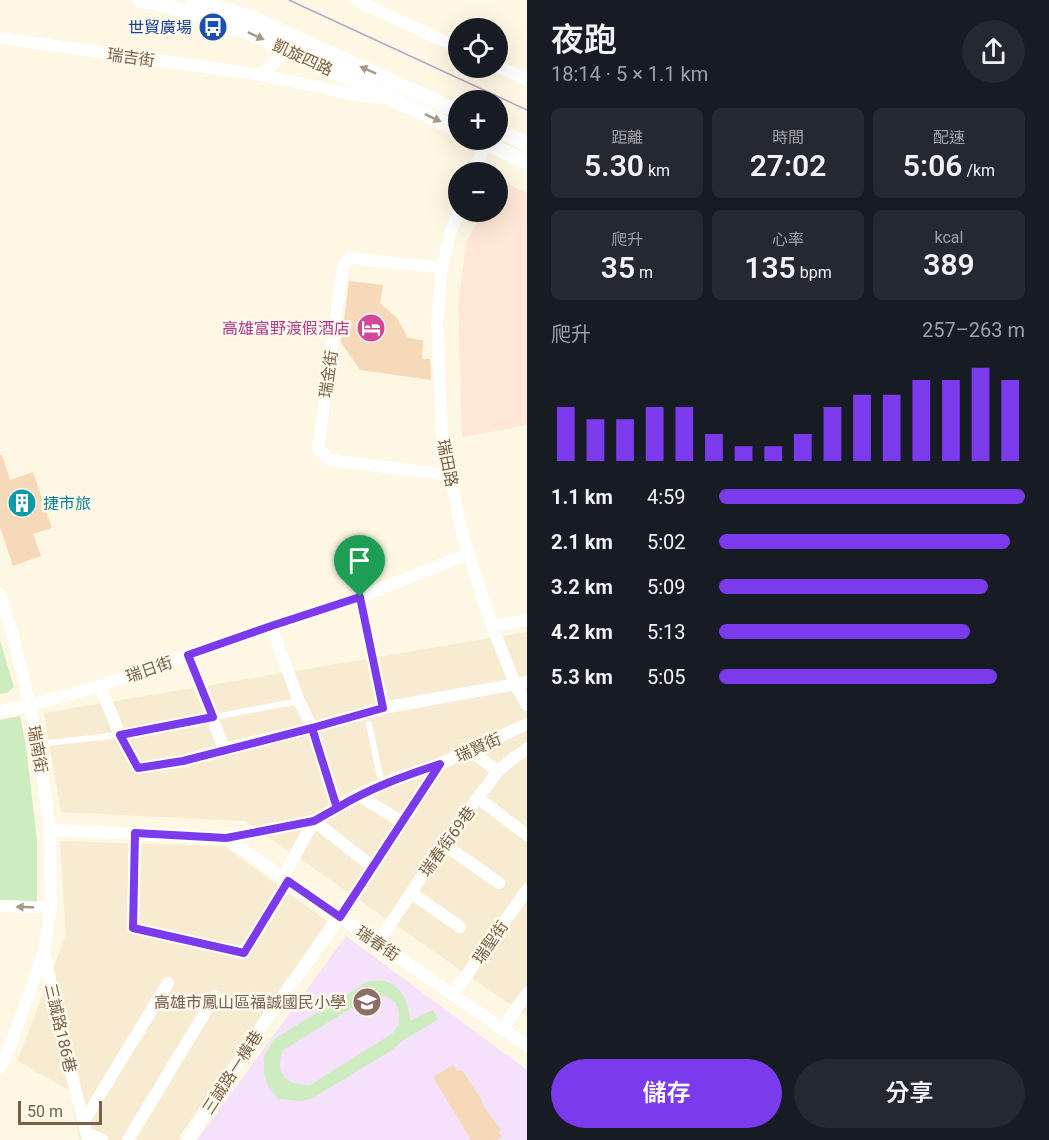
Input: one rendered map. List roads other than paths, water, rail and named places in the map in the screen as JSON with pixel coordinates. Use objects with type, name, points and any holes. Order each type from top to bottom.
[{"type":"street","name":"凱旋四路","points":[[140,0],[163,4],[246,31],[286,41],[448,107]]},
{"type":"street","name":"凱旋四路","points":[[194,0],[252,18],[286,41],[392,99],[448,125]]},
{"type":"street","points":[[355,0],[448,43]]},
{"type":"street","name":"瑞吉街","points":[[0,38],[262,75],[351,94],[392,99]]},
{"type":"street","points":[[262,75],[278,59],[286,41]]},
{"type":"street","points":[[508,71],[527,80]]},
{"type":"street","points":[[508,135],[527,144]]},
{"type":"street","points":[[504,150],[527,162]]},
{"type":"street","name":"瑞田路","points":[[454,222],[442,268],[436,322],[442,432],[468,554],[492,626],[521,683],[527,705]]},
{"type":"street","name":"瑞金街","points":[[442,268],[349,258],[343,266],[318,448],[329,460],[450,475]]},
{"type":"street","name":"瑞日街","points":[[0,711],[100,686],[360,597],[468,554]]},
{"type":"street","name":"瑞南街","points":[[0,594],[30,705],[50,830],[51,908],[44,951]]},
{"type":"street","points":[[360,597],[383,708]]},
{"type":"street","points":[[492,626],[527,620]]},
{"type":"street","points":[[271,626],[299,701],[312,728],[337,808]]},
{"type":"street","points":[[188,655],[224,749]]},
{"type":"street","points":[[100,686],[120,735],[138,768],[183,761],[383,708],[521,683]]},
{"type":"street","name":"瑞賢街","points":[[226,838],[314,821],[358,795],[440,764],[527,724]]},
{"type":"street","name":"瑞春街69巷","points":[[378,942],[444,844],[498,771],[527,749]]},
{"type":"street","points":[[469,750],[498,771]]},
{"type":"street","name":"三誠路一橫巷","points":[[188,1140],[271,1012],[340,917],[440,764]]},
{"type":"street","points":[[358,795],[402,822]]},
{"type":"street","points":[[478,798],[527,835]]},
{"type":"street","points":[[135,833],[133,928],[244,953],[286,879],[314,821],[373,867]]},
{"type":"street","points":[[50,830],[226,838]]},
{"type":"street","name":"瑞春街","points":[[226,838],[527,1046]]},
{"type":"street","points":[[444,844],[499,883]]},
{"type":"street","name":"瑞聖街","points":[[453,994],[527,890]]},
{"type":"street","points":[[411,893],[459,927]]},
{"type":"street","points":[[0,906],[51,908]]},
{"type":"street","points":[[0,1067],[10,1047],[44,951]]},
{"type":"street","name":"三誠路186巷","points":[[44,951],[86,1131]]},
{"type":"street","points":[[102,1140],[86,1131],[168,983]]},
{"type":"street","points":[[503,1029],[527,993]]},
{"type":"street","points":[[128,1140],[215,996]]},
{"type":"lane","points":[[38,744],[120,735],[299,701]]},
{"type":"lane","points":[[369,724],[382,785]]},
{"type":"tram line","points":[[289,0],[527,110]]},
{"type":"place","name":"世貿廣場","points":[[213,27]]},
{"type":"place","name":"高雄富野渡假酒店","points":[[371,328]]},
{"type":"place","name":"捷市旅","points":[[22,503]]},
{"type":"place","name":"高雄市鳳山區福誠國民小學","points":[[367,1002]]}]
